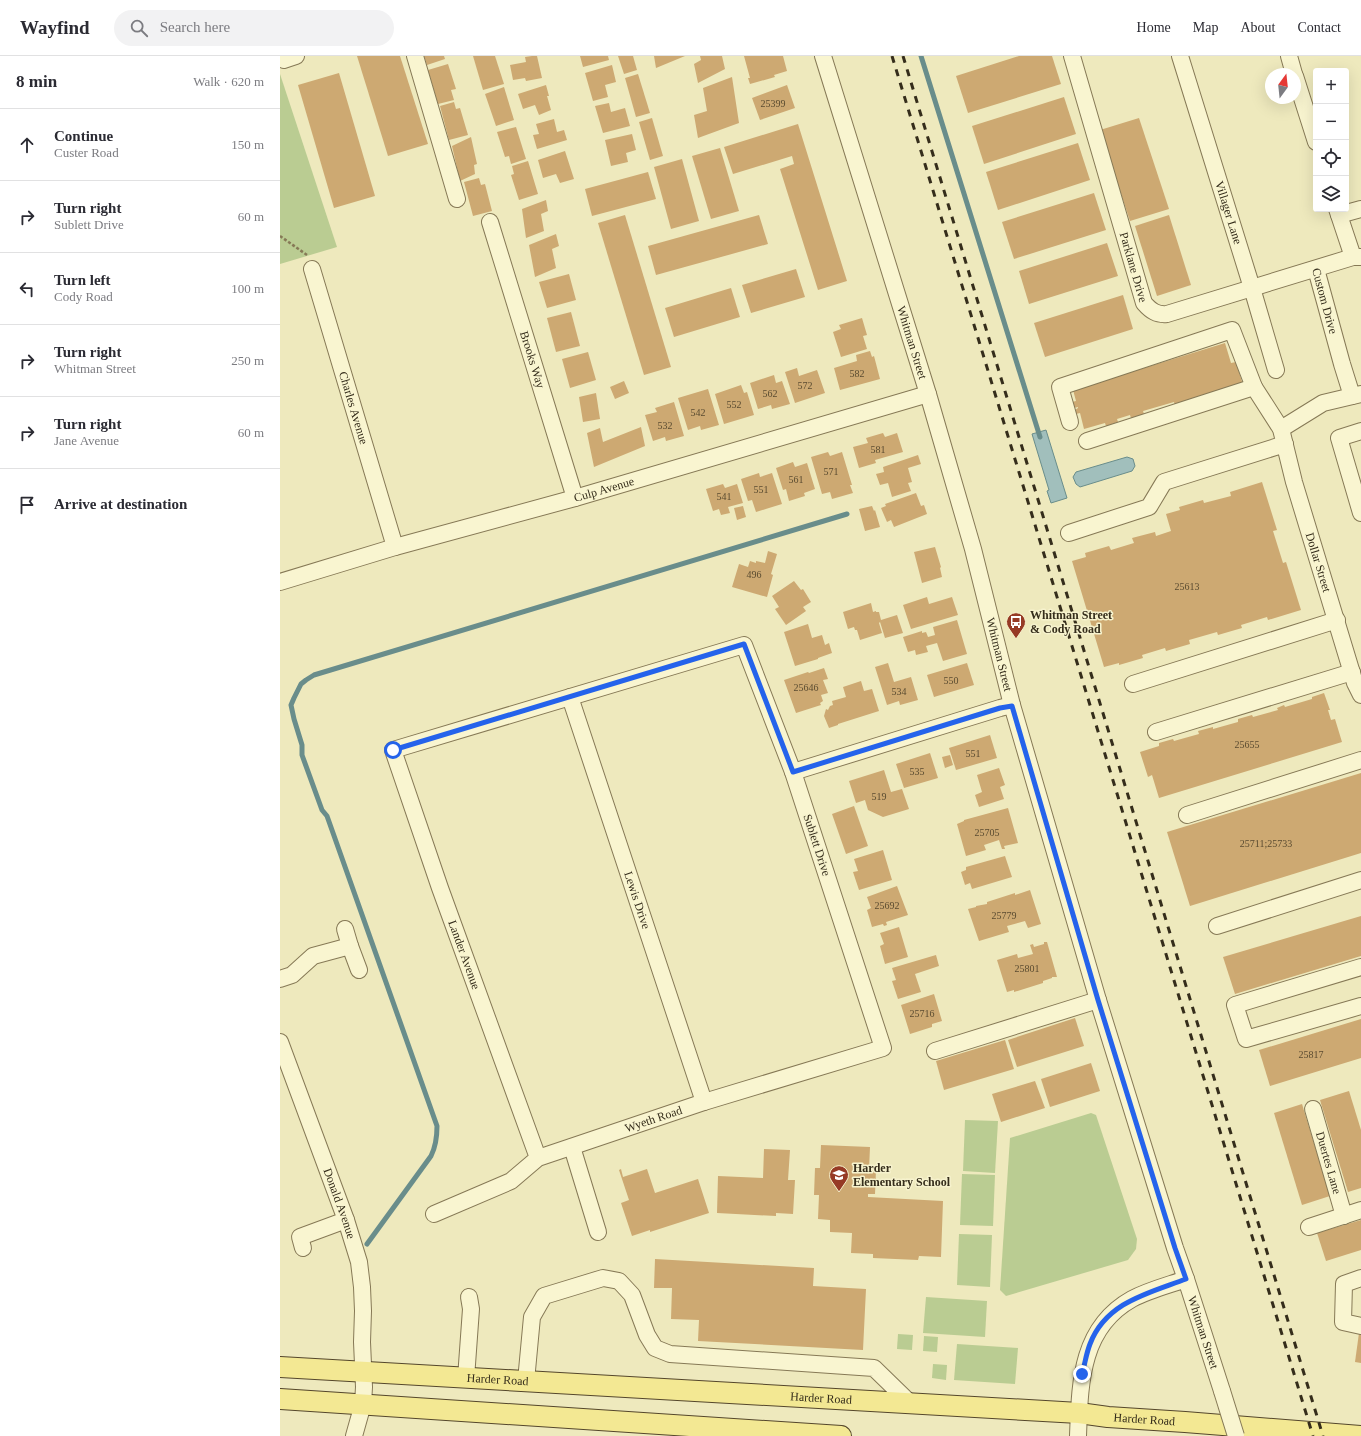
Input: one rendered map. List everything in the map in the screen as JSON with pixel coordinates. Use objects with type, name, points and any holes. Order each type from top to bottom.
[{"type":"main road","name":"Harder Road","points":[[280,1367],[1079,1413],[1108,1418],[1185,1422],[1361,1436]]},
{"type":"main road","points":[[280,1399],[841,1436]]},
{"type":"street","points":[[283,56],[284,60],[296,56]]},
{"type":"street","points":[[415,56],[457,199]]},
{"type":"street","name":"Whitman Street","points":[[823,56],[928,394],[973,550],[1012,706],[1098,1000],[1175,1248],[1236,1436]]},
{"type":"street","name":"Parklane Drive","points":[[1072,56],[1144,303],[1150,310],[1161,314],[1316,269]]},
{"type":"street","name":"Villager Lane","points":[[1180,56],[1276,370]]},
{"type":"street","points":[[1289,56],[1293,68]]},
{"type":"street","points":[[1301,94],[1315,140]]},
{"type":"street","points":[[1349,210],[1361,208]]},
{"type":"street","name":"Custom Drive","points":[[1338,212],[1357,257],[1316,269],[1342,364],[1357,395]]},
{"type":"street","name":"Brooks Way","points":[[490,222],[575,498]]},
{"type":"street","name":"Charles Avenue","points":[[312,268],[395,548]]},
{"type":"street","name":"Dollar Street","points":[[1070,422],[1060,388],[1232,330],[1254,387],[1281,429],[1294,482],[1357,683]]},
{"type":"street","points":[[1087,440],[1254,387]]},
{"type":"street","name":"Culp Avenue","points":[[280,582],[395,548],[575,498],[928,394]]},
{"type":"street","points":[[1281,429],[1323,403],[1357,395]]},
{"type":"street","points":[[1361,431],[1339,438],[1361,513]]},
{"type":"street","points":[[1069,533],[1149,507],[1164,482],[1285,444]]},
{"type":"street","points":[[1133,684],[1337,620]]},
{"type":"street","name":"Sublett Drive","points":[[570,697],[744,644],[793,772],[883,1048]]},
{"type":"street","points":[[1156,732],[1357,683]]},
{"type":"street","name":"Lander Avenue","points":[[538,1158],[440,888],[393,750],[570,697]]},
{"type":"street","name":"Lewis Drive","points":[[570,697],[704,1102]]},
{"type":"street","points":[[793,772],[1000,708],[1012,706]]},
{"type":"street","points":[[1187,815],[1361,760]]},
{"type":"street","points":[[1217,926],[1361,880]]},
{"type":"street","points":[[345,929],[359,970]]},
{"type":"street","points":[[280,979],[292,975],[313,956],[350,946]]},
{"type":"street","points":[[1361,967],[1235,1005],[1246,1039],[1361,1006]]},
{"type":"street","points":[[935,1051],[1098,1000]]},
{"type":"street","name":"Donald Avenue","points":[[280,1042],[346,1220],[359,1262],[362,1287],[364,1387],[363,1404],[354,1436]]},
{"type":"street","name":"Wyeth Road","points":[[434,1214],[511,1182],[538,1158],[704,1102],[883,1048]]},
{"type":"street","name":"Duertes Lane","points":[[1313,1109],[1344,1216]]},
{"type":"street","points":[[572,1147],[598,1232]]},
{"type":"street","points":[[1309,1227],[1361,1210]]},
{"type":"street","points":[[303,1248],[300,1237],[346,1220]]},
{"type":"street","points":[[526,1381],[532,1317],[544,1296],[603,1278],[619,1281],[632,1295],[647,1335],[654,1348],[670,1354],[874,1368],[911,1404]]},
{"type":"street","points":[[1361,1278],[1344,1284],[1343,1322],[1361,1326]]},
{"type":"street","points":[[1078,1436],[1082,1374],[1090,1344],[1100,1326],[1111,1315],[1133,1298],[1186,1279]]},
{"type":"street","points":[[466,1378],[471,1309],[469,1297]]},
{"type":"path","points":[[280,236],[308,255],[312,268]]},
{"type":"green space","points":[[280,74],[337,247],[280,264]]},
{"type":"green space","points":[[1091,1113],[1096,1115],[1137,1239],[1136,1249],[1128,1260],[1006,1296],[1000,1290],[1010,1138]]},
{"type":"green space","points":[[965,1120],[998,1121],[995,1173],[963,1171]]},
{"type":"green space","points":[[962,1174],[995,1175],[993,1226],[960,1225]]},
{"type":"green space","points":[[959,1234],[992,1235],[990,1287],[957,1285]]},
{"type":"green space","points":[[926,1297],[987,1301],[985,1337],[923,1333]]},
{"type":"green space","points":[[898,1334],[913,1335],[912,1350],[897,1349]]},
{"type":"green space","points":[[924,1336],[938,1337],[937,1352],[923,1351]]},
{"type":"green space","points":[[957,1344],[1018,1348],[1015,1384],[954,1380]]},
{"type":"green space","points":[[933,1364],[947,1365],[946,1380],[932,1378]]},
{"type":"water","points":[[1046,430],[1067,498],[1051,503],[1047,491],[1049,490],[1032,434]]},
{"type":"water","points":[[1127,457],[1133,459],[1135,466],[1132,471],[1080,487],[1076,484],[1073,477],[1076,472]]},
{"type":"building","points":[[357,56],[400,56],[428,144],[388,156]]},
{"type":"building","points":[[424,56],[444,56],[445,59],[427,65]]},
{"type":"building","points":[[473,56],[495,56],[504,84],[483,90]]},
{"type":"building","points":[[537,56],[542,78],[526,81],[525,78],[513,80],[510,65],[526,62],[525,57]]},
{"type":"building","points":[[580,56],[608,56],[609,60],[583,67]]},
{"type":"building","points":[[618,56],[633,56],[637,70],[624,74]]},
{"type":"building","points":[[654,56],[685,56],[656,68]]},
{"type":"building","points":[[700,56],[722,56],[725,69],[698,83],[694,64],[701,60]]},
{"type":"building","points":[[744,56],[783,56],[787,71],[774,75],[775,77],[750,84],[748,78],[750,78]]},
{"type":"building","points":[[1019,56],[1052,56],[1061,84],[968,113],[956,76]]},
{"type":"building","points":[[448,64],[456,89],[451,90],[454,100],[438,104],[428,70]]},
{"type":"building","points":[[612,65],[616,82],[605,85],[608,97],[593,101],[585,73]]},
{"type":"building","points":[[339,73],[375,196],[334,208],[298,85]]},
{"type":"building","points":[[638,74],[650,113],[636,117],[625,78]]},
{"type":"building","points":[[732,77],[739,123],[698,138],[694,115],[707,111],[703,88]]},
{"type":"building","points":[[546,85],[551,110],[539,115],[535,105],[523,109],[518,94]]},
{"type":"building","points":[[787,85],[795,108],[760,120],[752,98]]},
{"type":"building","points":[[504,87],[514,120],[496,126],[485,94]]},
{"type":"building","points":[[1064,97],[1076,134],[984,164],[972,126]]},
{"type":"building","points":[[454,102],[456,109],[460,108],[468,135],[449,140],[440,106]]},
{"type":"building","points":[[609,103],[611,112],[625,108],[630,126],[603,133],[595,106]]},
{"type":"building","points":[[652,118],[663,156],[650,160],[639,122]]},
{"type":"building","points":[[1139,118],[1169,209],[1130,221],[1100,130]]},
{"type":"building","points":[[554,119],[557,132],[564,130],[567,140],[537,149],[533,135],[539,134],[536,124]]},
{"type":"building","points":[[798,124],[847,281],[818,290],[780,169],[794,164],[792,156],[733,174],[724,147]]},
{"type":"building","points":[[516,127],[526,159],[511,164],[509,156],[505,157],[497,132]]},
{"type":"building","points":[[632,134],[636,150],[626,153],[628,162],[611,166],[605,140]]},
{"type":"building","points":[[471,137],[477,164],[474,165],[475,174],[460,181],[452,146]]},
{"type":"building","points":[[1078,143],[1090,180],[998,210],[986,172]]},
{"type":"building","points":[[720,148],[739,211],[711,219],[692,156]]},
{"type":"building","points":[[565,151],[574,179],[560,183],[556,174],[543,178],[538,160]]},
{"type":"building","points":[[682,159],[699,221],[671,229],[654,167]]},
{"type":"building","points":[[528,161],[538,194],[519,200],[511,175],[514,174],[512,166]]},
{"type":"building","points":[[648,172],[656,199],[592,216],[585,189]]},
{"type":"building","points":[[479,178],[481,185],[485,184],[492,211],[473,216],[464,182]]},
{"type":"building","points":[[1094,193],[1106,230],[1014,259],[1002,222]]},
{"type":"building","points":[[546,200],[548,211],[541,214],[544,231],[526,238],[522,209]]},
{"type":"building","points":[[625,215],[671,367],[644,375],[598,223]]},
{"type":"building","points":[[759,215],[768,244],[656,275],[648,246]]},
{"type":"building","points":[[1169,215],[1191,285],[1157,296],[1135,226]]},
{"type":"building","points":[[556,234],[559,246],[552,249],[556,268],[535,277],[529,245]]},
{"type":"building","points":[[1107,243],[1118,276],[1029,304],[1019,271]]},
{"type":"building","points":[[796,269],[805,297],[751,313],[742,285]]},
{"type":"building","points":[[569,274],[576,300],[547,308],[539,282]]},
{"type":"building","points":[[731,288],[740,317],[674,337],[665,308]]},
{"type":"building","points":[[1123,295],[1133,329],[1045,357],[1034,323]]},
{"type":"building","points":[[571,312],[580,346],[556,352],[547,318]]},
{"type":"building","points":[[862,318],[867,335],[863,336],[867,349],[841,357],[833,332],[841,329],[839,325]]},
{"type":"building","points":[[1225,343],[1231,363],[1236,362],[1243,385],[1175,406],[1174,402],[1143,411],[1144,414],[1131,418],[1130,415],[1117,419],[1118,422],[1106,426],[1105,423],[1084,429],[1080,413],[1076,414],[1075,410],[1078,407],[1074,408],[1072,402],[1076,401],[1073,390]]},
{"type":"building","points":[[870,351],[872,357],[874,356],[880,379],[840,390],[834,368],[857,361],[856,355]]},
{"type":"building","points":[[588,352],[596,380],[570,388],[562,359]]},
{"type":"building","points":[[797,368],[799,376],[817,370],[825,393],[795,403],[785,372]]},
{"type":"building","points":[[774,375],[776,383],[782,381],[790,404],[772,409],[771,405],[758,409],[750,383]]},
{"type":"building","points":[[624,381],[629,393],[615,399],[610,387]]},
{"type":"building","points":[[741,385],[744,393],[747,392],[754,415],[724,424],[715,394]]},
{"type":"building","points":[[708,389],[719,425],[701,430],[700,426],[688,430],[678,398]]},
{"type":"building","points":[[596,393],[600,419],[583,422],[579,397]]},
{"type":"building","points":[[674,402],[684,436],[666,441],[665,437],[653,441],[645,415],[657,412],[655,408]]},
{"type":"building","points":[[641,427],[645,446],[594,467],[587,433],[600,428],[603,442]]},
{"type":"building","points":[[883,433],[885,437],[897,433],[903,452],[875,460],[876,463],[859,468],[853,447],[868,443],[866,438]]},
{"type":"building","points":[[828,452],[830,456],[842,452],[853,493],[832,499],[830,492],[822,494],[811,457]]},
{"type":"building","points":[[918,455],[921,464],[908,468],[912,482],[908,483],[911,491],[892,497],[888,483],[880,485],[876,474],[884,472],[883,467]]},
{"type":"building","points":[[793,462],[795,467],[807,463],[815,489],[804,493],[805,496],[789,501],[786,489],[783,490],[776,468]]},
{"type":"building","points":[[759,473],[760,477],[772,473],[782,504],[756,512],[752,500],[748,501],[741,479]]},
{"type":"building","points":[[1262,482],[1277,530],[1273,531],[1283,563],[1286,562],[1301,610],[1268,620],[1267,617],[1241,625],[1242,628],[1218,635],[1217,632],[1189,640],[1190,644],[1166,651],[1165,648],[1142,655],[1143,658],[1119,665],[1119,663],[1104,667],[1072,561],[1086,557],[1085,553],[1109,546],[1111,550],[1134,543],[1132,538],[1155,532],[1156,536],[1171,531],[1166,514],[1180,510],[1179,507],[1203,500],[1204,503],[1231,496],[1230,492]]},
{"type":"building","points":[[723,484],[725,488],[737,484],[743,503],[728,507],[730,513],[721,515],[719,509],[713,511],[706,489]]},
{"type":"building","points":[[916,493],[921,506],[924,505],[927,514],[894,527],[891,520],[887,522],[881,508],[886,506],[885,504]]},
{"type":"building","points":[[743,506],[746,517],[737,520],[734,508]]},
{"type":"building","points":[[872,506],[874,511],[875,510],[880,527],[865,531],[859,509]]},
{"type":"building","points":[[935,547],[941,567],[942,577],[922,583],[914,552]]},
{"type":"building","points":[[768,551],[777,554],[771,574],[773,575],[767,597],[732,587],[739,564],[748,567],[750,561],[765,563]]},
{"type":"building","points":[[794,581],[801,590],[803,589],[811,602],[803,607],[806,611],[786,625],[775,609],[779,607],[772,596]]},
{"type":"building","points":[[927,597],[929,604],[952,597],[958,615],[911,629],[903,605]]},
{"type":"building","points":[[871,603],[873,612],[879,612],[881,620],[897,615],[903,633],[885,638],[880,622],[882,633],[860,640],[857,630],[855,630],[854,627],[848,629],[843,612]]},
{"type":"building","points":[[957,620],[967,654],[943,661],[937,643],[926,646],[928,652],[916,655],[915,650],[908,652],[903,637],[922,631],[922,633],[926,632],[928,637],[935,635],[933,627]]},
{"type":"building","points":[[808,624],[812,638],[822,635],[825,645],[829,643],[832,653],[795,666],[784,632]]},
{"type":"building","points":[[888,663],[894,682],[911,677],[918,700],[900,705],[899,701],[887,705],[875,667]]},
{"type":"building","points":[[967,663],[974,685],[934,697],[927,675]]},
{"type":"building","points":[[824,668],[828,679],[823,680],[828,693],[821,695],[823,701],[820,703],[821,705],[796,713],[784,680]]},
{"type":"building","points":[[861,681],[864,691],[872,689],[879,711],[829,728],[824,716],[826,709],[828,710],[830,706],[833,705],[832,701],[846,697],[843,687]]},
{"type":"building","points":[[1324,693],[1330,710],[1328,710],[1331,720],[1335,719],[1342,742],[1159,798],[1152,775],[1148,777],[1140,752],[1159,746],[1159,743],[1173,739],[1174,741],[1199,734],[1198,731],[1213,727],[1213,729],[1238,722],[1238,719],[1252,715],[1253,717],[1278,710],[1277,708],[1284,705],[1285,707],[1312,699],[1312,697]]},
{"type":"building","points":[[990,735],[997,758],[956,770],[949,748]]},
{"type":"building","points":[[930,753],[938,778],[904,788],[896,764]]},
{"type":"building","points":[[950,755],[953,765],[945,768],[942,757]]},
{"type":"building","points":[[999,768],[1005,785],[1000,787],[1004,799],[979,807],[975,795],[982,792],[977,775]]},
{"type":"building","points":[[884,770],[891,792],[902,789],[909,809],[883,817],[868,810],[865,800],[856,803],[849,781]]},
{"type":"building","points":[[1361,773],[1361,853],[1190,906],[1167,832]]},
{"type":"building","points":[[854,806],[868,846],[846,854],[832,814]]},
{"type":"building","points":[[1008,808],[1018,843],[1004,846],[1005,849],[1002,849],[999,840],[984,845],[986,850],[966,856],[957,824],[964,820]]},
{"type":"building","points":[[883,850],[892,880],[859,890],[853,872],[858,871],[854,859]]},
{"type":"building","points":[[1005,856],[1012,877],[972,889],[970,883],[965,885],[961,872],[966,870],[966,867]]},
{"type":"building","points":[[897,886],[908,915],[886,922],[887,925],[884,926],[883,924],[872,927],[867,910],[871,908],[867,897]]},
{"type":"building","points":[[1030,890],[1041,924],[1028,928],[1025,921],[1007,926],[1009,932],[979,941],[968,909],[987,904],[987,902],[1015,893],[1015,895]]},
{"type":"building","points":[[1361,916],[1361,956],[1235,994],[1223,957]]},
{"type":"building","points":[[899,927],[908,957],[885,964],[880,946],[884,944],[880,933]]},
{"type":"building","points":[[1044,942],[1047,942],[1057,977],[1052,977],[1043,981],[1043,983],[1014,992],[1014,990],[1007,992],[997,960],[1017,954],[1018,958],[1033,954],[1030,945],[1033,944],[1034,947],[1044,944]]},
{"type":"building","points":[[936,955],[939,966],[915,974],[921,992],[898,999],[892,981],[896,980],[892,968]]},
{"type":"building","points":[[934,994],[942,1021],[932,1024],[932,1027],[910,1034],[901,1005]]},
{"type":"building","points":[[1075,1018],[1084,1046],[1017,1067],[1008,1040]]},
{"type":"building","points":[[1361,1019],[1361,1058],[1270,1086],[1259,1050]]},
{"type":"building","points":[[1005,1040],[1014,1069],[944,1090],[936,1061]]},
{"type":"building","points":[[1091,1063],[1100,1091],[1050,1107],[1041,1079]]},
{"type":"building","points":[[1035,1081],[1045,1108],[1001,1122],[992,1094]]},
{"type":"building","points":[[1349,1091],[1361,1130],[1361,1188],[1348,1192],[1320,1100]]},
{"type":"building","points":[[1302,1104],[1330,1196],[1302,1205],[1274,1113]]},
{"type":"building","points":[[821,1145],[870,1147],[869,1170],[876,1170],[875,1194],[868,1194],[868,1197],[943,1201],[941,1257],[919,1256],[918,1260],[873,1258],[873,1254],[851,1253],[852,1233],[830,1232],[830,1220],[818,1219],[819,1195],[814,1195],[815,1168],[820,1168]]},
{"type":"building","points":[[764,1149],[790,1150],[788,1180],[795,1180],[793,1214],[776,1213],[776,1216],[717,1213],[718,1176],[763,1178]]},
{"type":"building","points":[[621,1169],[623,1177],[647,1169],[655,1193],[698,1179],[709,1213],[650,1232],[650,1230],[632,1236],[621,1203],[629,1200],[619,1170]]},
{"type":"building","points":[[1361,1220],[1361,1250],[1326,1261],[1317,1233]]},
{"type":"building","points":[[655,1259],[814,1268],[813,1286],[866,1289],[863,1350],[698,1341],[699,1320],[671,1319],[672,1288],[654,1288]]},
{"type":"building","points":[[1359,1333],[1361,1333],[1361,1363],[1355,1362]]},
{"type":"waterway","points":[[921,56],[1040,437]]},
{"type":"waterway","points":[[367,1244],[431,1156],[436,1141],[437,1126],[327,816],[322,810],[302,755],[302,745],[291,705],[301,684],[314,675],[847,514]]},
{"type":"railway","points":[[892,56],[1313,1436]]},
{"type":"railway","points":[[903,56],[1323,1436]]},
{"type":"place","name":"Whitman Street & Cody Road","points":[[1016,639]]},
{"type":"place","name":"Harder Elementary School","points":[[839,1192]]},
{"type":"route","points":[[393,750],[744,644],[793,772],[1000,708],[1012,706],[1098,1000],[1186,1279],[1133,1298],[1111,1315],[1100,1326],[1090,1344],[1082,1374]]}]
